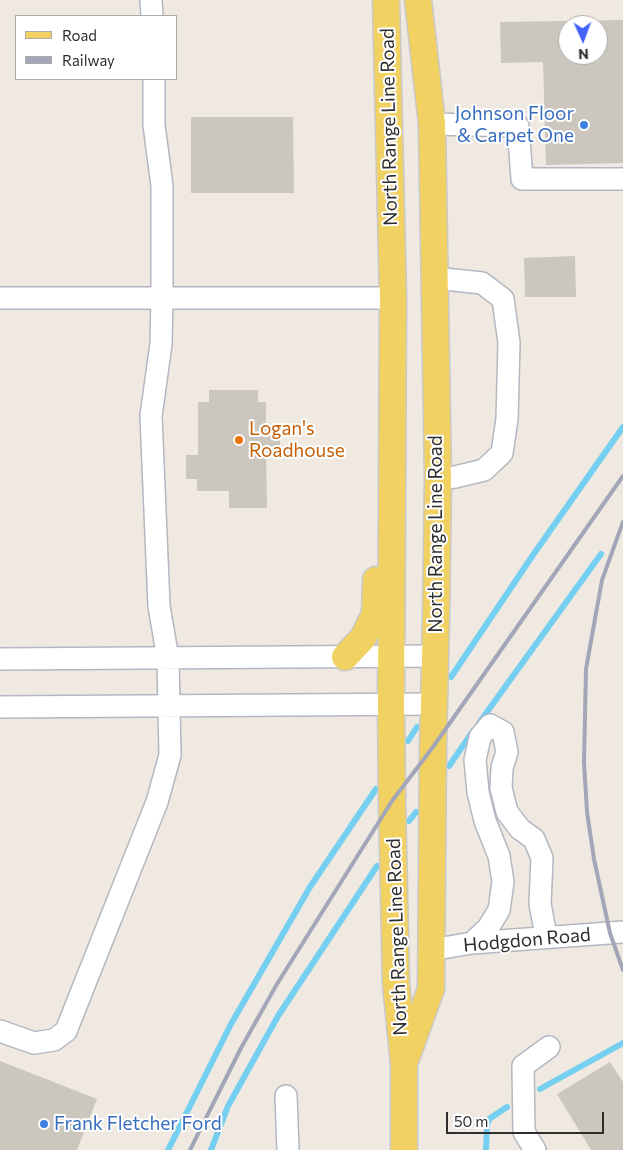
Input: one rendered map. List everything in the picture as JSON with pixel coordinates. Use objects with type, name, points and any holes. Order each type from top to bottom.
[{"type":"main road","name":"North Range Line Road","points":[[386,0],[393,298],[391,705],[396,984],[404,1063],[404,1150]]},
{"type":"main road","name":"North Range Line Road","points":[[404,1063],[432,989],[438,479],[432,124],[418,0]]},
{"type":"main road","points":[[345,656],[364,638],[375,614],[377,339],[378,330],[393,298]]},
{"type":"street","points":[[151,0],[152,15]]},
{"type":"street","points":[[0,1031],[34,1043],[54,1040],[66,1030],[157,802],[170,755],[168,659],[159,606],[151,416],[161,344],[162,298],[162,186],[154,125],[154,80]]},
{"type":"street","points":[[432,124],[518,126],[522,180],[623,179]]},
{"type":"street","points":[[435,278],[482,283],[503,299],[509,343],[507,420],[502,453],[484,470],[438,479]]},
{"type":"street","points":[[0,298],[393,298]]},
{"type":"street","points":[[0,659],[435,656]]},
{"type":"street","points":[[0,707],[434,704]]},
{"type":"street","points":[[472,943],[488,928],[499,910],[502,882],[498,856],[485,821],[477,784],[475,760],[480,737],[490,725],[503,732],[507,752],[502,768],[501,788],[507,812],[520,829],[534,839],[542,858],[540,904],[545,930],[550,938]]},
{"type":"street","name":"Hodgdon Road","points":[[431,950],[472,943],[623,932]]},
{"type":"street","points":[[535,1150],[524,1132],[523,1066],[549,1047]]},
{"type":"street","points":[[286,1096],[288,1150]]},
{"type":"building","points":[[608,20],[623,20],[623,163],[546,165],[543,62],[501,63],[500,22],[558,21],[558,65],[608,65]]},
{"type":"building","points":[[191,117],[293,117],[294,193],[191,193]]},
{"type":"building","points":[[575,256],[576,297],[525,297],[524,258]]},
{"type":"building","name":"Logan's Roadhouse","points":[[209,390],[258,390],[258,402],[266,402],[266,431],[280,431],[280,450],[266,450],[267,508],[229,508],[229,491],[197,491],[197,479],[186,479],[186,455],[198,455],[198,402],[209,402]]},
{"type":"building","name":"Frank Fletcher Ford","points":[[0,1061],[97,1099],[77,1150],[0,1150]]},
{"type":"building","points":[[610,1062],[623,1082],[623,1150],[591,1150],[557,1094]]},
{"type":"waterway","points":[[451,677],[533,555],[623,427]]},
{"type":"waterway","points":[[479,723],[601,554]]},
{"type":"waterway","points":[[408,741],[417,727]]},
{"type":"waterway","points":[[449,766],[473,731]]},
{"type":"waterway","points":[[168,1150],[231,1024],[310,887],[376,789]]},
{"type":"waterway","points":[[409,821],[416,812]]},
{"type":"waterway","points":[[211,1150],[228,1106],[278,1016],[377,866]]},
{"type":"waterway","points":[[540,1089],[623,1043]]},
{"type":"waterway","points":[[486,1150],[489,1119],[507,1107]]},
{"type":"railway","points":[[190,1150],[241,1048],[277,984],[392,801],[433,747],[623,476]]},
{"type":"railway","points":[[623,522],[602,580],[586,669],[584,762],[587,812],[594,859],[610,933],[623,970]]},
{"type":"place","name":"Johnson Floor & Carpet One","points":[[584,125]]},
{"type":"place","name":"Logan's Roadhouse","points":[[239,440]]},
{"type":"place","name":"Frank Fletcher Ford","points":[[44,1124]]}]
